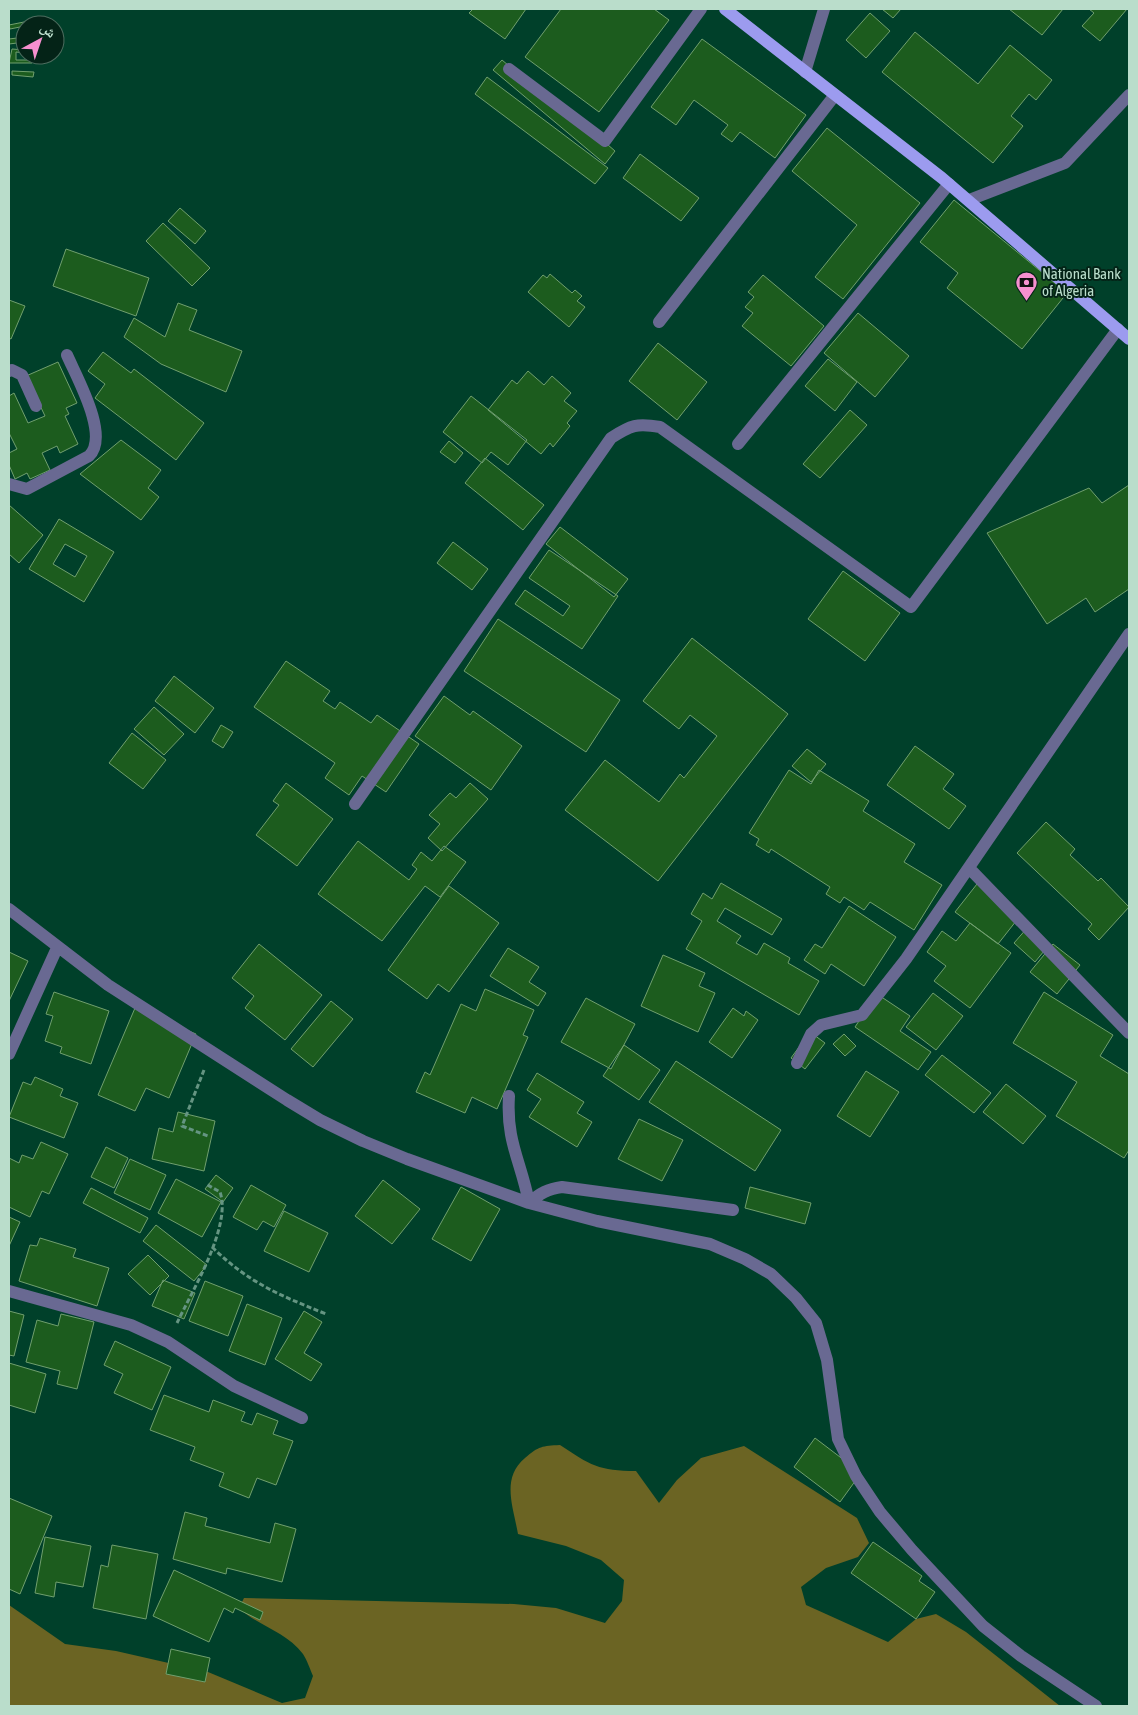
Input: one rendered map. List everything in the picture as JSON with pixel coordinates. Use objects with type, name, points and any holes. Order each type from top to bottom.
[{"type":"main road","points":[[725,9],[949,184],[1129,340]]},
{"type":"street","points":[[509,69],[605,141],[701,9]]},
{"type":"street","points":[[806,72],[824,9]]},
{"type":"street","points":[[659,322],[835,95]]},
{"type":"street","points":[[968,200],[1065,163],[1129,95]]},
{"type":"street","points":[[738,444],[949,184]]},
{"type":"street","points":[[355,804],[611,438],[626,428],[640,424],[660,427],[910,607],[1118,329]]},
{"type":"street","points":[[9,484],[27,489],[89,456],[96,447],[96,433],[88,402],[67,355]]},
{"type":"street","points":[[9,371],[12,370],[22,375],[36,406]]},
{"type":"street","points":[[797,1063],[811,1034],[821,1026],[862,1015],[906,959],[1129,634]]},
{"type":"street","points":[[969,868],[1129,1033]]},
{"type":"street","points":[[9,909],[57,948],[108,985],[312,1115],[363,1141],[407,1160],[529,1203],[597,1221],[710,1244],[745,1259],[771,1274],[796,1298],[816,1322],[827,1360],[838,1439],[856,1476],[880,1512],[912,1550],[983,1626],[1021,1656],[1096,1706]]},
{"type":"street","points":[[9,1054],[57,948]]},
{"type":"street","points":[[509,1096],[508,1118],[511,1141],[529,1203]]},
{"type":"street","points":[[529,1203],[538,1194],[550,1188],[562,1187],[733,1210]]},
{"type":"street","points":[[9,1291],[131,1324],[168,1342],[234,1386],[302,1418]]},
{"type":"path","points":[[208,1136],[182,1126],[212,1051]]},
{"type":"path","points":[[168,1342],[212,1246],[220,1218],[223,1200],[220,1192],[206,1184]]},
{"type":"path","points":[[212,1246],[234,1268],[256,1283],[280,1296],[326,1314]]},
{"type":"shaded area","points":[[560,1445],[579,1458],[595,1465],[613,1470],[636,1471],[659,1503],[677,1480],[701,1458],[744,1446],[857,1518],[869,1543],[858,1557],[826,1568],[801,1587],[806,1605],[888,1642],[916,1619],[936,1614],[966,1632],[1060,1706],[9,1706],[9,1605],[65,1644],[116,1651],[208,1672],[282,1703],[305,1698],[313,1676],[304,1656],[296,1646],[239,1608],[244,1598],[514,1604],[556,1608],[605,1623],[622,1601],[624,1580],[601,1560],[566,1546],[518,1534],[511,1493],[513,1474],[525,1458],[537,1449],[545,1446]]},
{"type":"building","points":[[473,9],[526,9],[505,39],[469,13]]},
{"type":"building","points":[[561,9],[654,9],[669,20],[599,112],[525,57]]},
{"type":"building","points":[[882,9],[901,9],[893,18]]},
{"type":"building","points":[[1009,9],[1063,9],[1042,35]]},
{"type":"building","points":[[1089,9],[1127,9],[1100,41],[1082,26],[1094,13]]},
{"type":"building","points":[[870,13],[890,31],[866,58],[846,40]]},
{"type":"building","points":[[15,24],[15,28],[10,29],[9,25]]},
{"type":"building","points":[[915,32],[978,84],[1010,45],[1052,80],[1036,100],[1029,94],[1011,116],[1023,126],[993,163],[882,72]]},
{"type":"building","points":[[15,38],[15,43],[9,44],[9,39]]},
{"type":"building","points":[[702,39],[806,115],[775,158],[740,132],[732,142],[721,134],[728,125],[694,100],[676,125],[651,107]]},
{"type":"building","points":[[12,49],[15,49],[15,63],[9,63]]},
{"type":"building","points":[[502,60],[598,141],[600,138],[615,151],[605,164],[493,70]]},
{"type":"building","points":[[12,71],[34,72],[33,77],[12,75]]},
{"type":"building","points":[[487,77],[608,168],[595,184],[475,94]]},
{"type":"building","points":[[827,128],[920,203],[843,299],[815,277],[857,225],[792,171]]},
{"type":"building","points":[[640,154],[699,198],[681,221],[623,178]]},
{"type":"building","points":[[954,200],[1067,293],[1022,349],[947,288],[958,273],[920,242]]},
{"type":"building","points":[[180,208],[206,231],[195,244],[168,221]]},
{"type":"building","points":[[163,223],[210,268],[192,286],[146,241]]},
{"type":"building","points":[[66,249],[149,278],[136,316],[53,286]]},
{"type":"building","points":[[550,274],[572,293],[575,290],[582,296],[577,301],[585,307],[569,327],[528,292],[543,275],[547,278]]},
{"type":"building","points":[[763,275],[824,326],[791,366],[742,326],[753,313],[745,307],[754,297],[748,292]]},
{"type":"building","points":[[9,300],[25,306],[11,339],[9,338]]},
{"type":"building","points":[[178,303],[197,310],[189,330],[242,351],[226,392],[161,364],[124,337],[134,318],[165,337]]},
{"type":"building","points":[[858,313],[909,356],[875,397],[824,353]]},
{"type":"building","points":[[658,343],[707,382],[677,420],[629,381]]},
{"type":"building","points":[[103,352],[131,373],[134,369],[204,423],[176,460],[95,398],[105,384],[88,371]]},
{"type":"building","points":[[828,359],[857,382],[835,411],[805,386]]},
{"type":"building","points":[[58,362],[77,403],[66,408],[69,414],[65,416],[78,444],[60,453],[57,446],[42,453],[50,470],[30,479],[27,473],[15,479],[9,465],[9,453],[17,449],[9,433],[9,396],[14,393],[28,423],[45,416],[26,376]]},
{"type":"building","points":[[528,371],[544,385],[552,376],[571,393],[564,401],[577,411],[567,423],[570,426],[553,447],[550,443],[541,454],[488,410],[512,380],[517,384]]},
{"type":"building","points":[[471,396],[527,440],[508,465],[491,452],[482,463],[443,432]]},
{"type":"building","points":[[850,410],[867,425],[820,478],[803,464]]},
{"type":"building","points":[[121,440],[161,470],[148,488],[159,497],[141,520],[80,474]]},
{"type":"building","points":[[449,441],[463,453],[455,463],[440,452]]},
{"type":"building","points":[[485,458],[544,505],[523,530],[465,483]]},
{"type":"building","points":[[1129,485],[1129,589],[1095,612],[1086,598],[1047,624],[987,533],[1089,488],[1102,503]]},
{"type":"building","points":[[9,505],[43,535],[19,563],[9,554]]},
{"type":"building","points":[[59,519],[114,552],[84,602],[29,569]],"holes":[[[65,544],[87,556],[75,577],[53,564]]]},
{"type":"building","points":[[560,527],[628,579],[614,597],[546,544]]},
{"type":"building","points":[[453,542],[488,569],[472,590],[437,563]]},
{"type":"building","points":[[549,550],[618,596],[582,649],[515,604],[525,590],[563,616],[570,606],[529,578]]},
{"type":"building","points":[[843,571],[900,613],[865,661],[808,619]]},
{"type":"building","points":[[498,619],[620,700],[586,752],[464,671]]},
{"type":"building","points":[[692,638],[788,714],[658,881],[565,810],[605,760],[659,802],[680,774],[684,778],[717,736],[690,715],[679,729],[643,701]]},
{"type":"building","points":[[286,661],[330,691],[323,701],[335,709],[340,702],[371,723],[377,715],[419,744],[386,792],[362,776],[349,795],[325,778],[335,763],[254,707]]},
{"type":"building","points":[[174,676],[214,708],[195,733],[155,701]]},
{"type":"building","points":[[444,696],[470,715],[473,711],[522,746],[491,790],[415,736]]},
{"type":"building","points":[[154,707],[184,734],[164,755],[134,729]]},
{"type":"building","points":[[221,725],[233,732],[223,748],[212,741]]},
{"type":"building","points":[[132,733],[166,760],[143,789],[109,763]]},
{"type":"building","points":[[915,746],[954,774],[943,789],[966,806],[949,829],[887,785]]},
{"type":"building","points":[[807,749],[826,764],[811,782],[792,766]]},
{"type":"building","points":[[789,770],[811,784],[819,770],[869,801],[863,811],[915,844],[904,862],[942,885],[914,930],[870,902],[864,910],[844,897],[840,903],[826,894],[830,887],[771,849],[769,853],[756,845],[759,839],[749,833]]},
{"type":"building","points":[[286,783],[333,819],[297,866],[256,835],[279,805],[273,801]]},
{"type":"building","points":[[470,783],[488,799],[442,851],[428,838],[440,824],[429,815],[450,793],[456,798]]},
{"type":"building","points":[[1046,822],[1075,849],[1070,855],[1098,881],[1101,878],[1129,907],[1099,940],[1088,929],[1092,924],[1017,853]]},
{"type":"building","points":[[358,841],[409,880],[417,869],[412,865],[421,852],[432,861],[444,846],[466,862],[440,897],[425,886],[382,941],[318,894]]},
{"type":"building","points":[[721,883],[782,919],[772,935],[725,908],[717,921],[741,936],[736,943],[757,955],[764,943],[790,958],[788,963],[819,981],[799,1015],[686,949],[702,921],[691,914],[703,893],[712,899]]},
{"type":"building","points":[[977,884],[1020,916],[998,944],[955,912]]},
{"type":"building","points":[[449,886],[499,923],[449,992],[438,984],[427,999],[388,970]]},
{"type":"building","points":[[849,906],[896,937],[864,986],[831,964],[825,974],[804,960],[815,944],[822,948]]},
{"type":"building","points":[[970,923],[1011,953],[970,1008],[934,981],[946,966],[927,952],[942,931],[956,941]]},
{"type":"building","points":[[1028,927],[1049,945],[1035,962],[1014,943]]},
{"type":"building","points":[[259,944],[322,995],[285,1040],[245,1008],[254,996],[232,978]]},
{"type":"building","points":[[1053,944],[1080,965],[1057,994],[1030,972]]},
{"type":"building","points":[[508,948],[539,967],[529,982],[546,993],[538,1006],[490,976]]},
{"type":"building","points":[[9,952],[28,961],[9,1001]]},
{"type":"building","points":[[663,955],[705,973],[699,986],[715,993],[698,1032],[641,1006]]},
{"type":"building","points":[[485,989],[534,1010],[523,1035],[528,1037],[497,1109],[472,1097],[465,1113],[416,1092],[425,1072],[430,1075],[461,1004],[476,1011]]},
{"type":"building","points":[[54,992],[109,1011],[91,1064],[60,1053],[62,1047],[45,1041],[53,1016],[46,1014]]},
{"type":"building","points":[[1044,992],[1113,1035],[1100,1056],[1129,1074],[1129,1150],[1124,1158],[1056,1116],[1077,1082],[1013,1043]]},
{"type":"building","points":[[933,993],[963,1016],[936,1050],[906,1027]]},
{"type":"building","points":[[877,994],[910,1016],[900,1031],[931,1052],[918,1070],[855,1027]]},
{"type":"building","points":[[586,998],[635,1024],[611,1069],[561,1042]]},
{"type":"building","points":[[331,1001],[353,1019],[313,1067],[291,1049]]},
{"type":"building","points":[[135,1008],[196,1034],[169,1098],[146,1088],[135,1111],[98,1095]]},
{"type":"building","points":[[733,1008],[744,1016],[746,1011],[758,1020],[732,1058],[709,1042]]},
{"type":"building","points":[[810,1032],[825,1043],[805,1069],[791,1058]]},
{"type":"building","points":[[844,1034],[856,1046],[845,1056],[833,1044]]},
{"type":"building","points":[[624,1045],[660,1070],[639,1100],[603,1076]]},
{"type":"building","points":[[942,1055],[991,1093],[974,1113],[925,1075]]},
{"type":"building","points":[[676,1061],[781,1130],[755,1171],[649,1102]]},
{"type":"building","points":[[866,1071],[899,1092],[870,1137],[837,1116]]},
{"type":"building","points":[[537,1073],[584,1102],[577,1113],[592,1122],[577,1147],[529,1117],[541,1099],[527,1090]]},
{"type":"building","points":[[35,1077],[63,1089],[60,1096],[78,1103],[64,1138],[9,1117],[23,1082],[31,1085]]},
{"type":"building","points":[[1006,1084],[1046,1116],[1023,1144],[983,1112]]},
{"type":"building","points":[[178,1112],[215,1121],[204,1171],[152,1159],[159,1128],[173,1132]]},
{"type":"building","points":[[639,1119],[683,1140],[662,1181],[618,1159]]},
{"type":"building","points":[[41,1142],[68,1154],[49,1194],[42,1191],[30,1217],[9,1207],[9,1158],[19,1163],[22,1155],[33,1159]]},
{"type":"building","points":[[106,1147],[128,1158],[114,1188],[91,1177]]},
{"type":"building","points":[[130,1159],[166,1175],[150,1210],[114,1193]]},
{"type":"building","points":[[216,1175],[233,1188],[223,1202],[205,1189]]},
{"type":"building","points":[[176,1179],[221,1202],[202,1237],[158,1213]]},
{"type":"building","points":[[383,1180],[420,1209],[392,1244],[355,1216]]},
{"type":"building","points":[[251,1185],[286,1205],[274,1227],[263,1221],[257,1230],[233,1217]]},
{"type":"building","points":[[461,1187],[500,1209],[471,1261],[432,1239]]},
{"type":"building","points":[[750,1187],[811,1203],[805,1224],[745,1208]]},
{"type":"building","points":[[91,1188],[148,1218],[140,1233],[83,1203]]},
{"type":"building","points":[[284,1211],[328,1233],[309,1272],[264,1251]]},
{"type":"building","points":[[9,1217],[20,1222],[9,1246]]},
{"type":"building","points":[[156,1225],[207,1265],[194,1281],[143,1241]]},
{"type":"building","points":[[40,1238],[76,1249],[73,1257],[109,1268],[97,1306],[19,1281],[30,1245],[37,1246]]},
{"type":"building","points":[[148,1255],[169,1276],[150,1295],[128,1274]]},
{"type":"building","points":[[163,1280],[195,1293],[184,1319],[152,1306]]},
{"type":"building","points":[[205,1281],[243,1296],[228,1336],[189,1321]]},
{"type":"building","points":[[247,1304],[282,1318],[265,1365],[229,1351]]},
{"type":"building","points":[[9,1311],[24,1315],[14,1356],[9,1355]]},
{"type":"building","points":[[304,1311],[322,1322],[304,1353],[322,1364],[311,1381],[275,1359]]},
{"type":"building","points":[[61,1314],[94,1322],[77,1389],[57,1384],[60,1371],[26,1362],[37,1320],[58,1326]]},
{"type":"building","points":[[115,1341],[171,1367],[152,1410],[114,1393],[123,1374],[104,1365]]},
{"type":"building","points":[[9,1363],[46,1374],[35,1413],[9,1405]]},
{"type":"building","points":[[164,1395],[209,1412],[213,1400],[245,1412],[241,1421],[252,1425],[257,1413],[278,1421],[273,1434],[293,1441],[276,1485],[257,1478],[249,1498],[219,1486],[224,1473],[190,1460],[195,1447],[150,1430]]},
{"type":"building","points":[[815,1438],[861,1473],[840,1502],[794,1467]]},
{"type":"building","points":[[9,1498],[52,1516],[20,1594],[9,1589]]},
{"type":"building","points":[[185,1512],[207,1518],[205,1526],[270,1543],[275,1523],[296,1529],[282,1582],[227,1568],[226,1574],[173,1559]]},
{"type":"building","points":[[45,1537],[91,1546],[83,1587],[56,1582],[54,1597],[35,1593]]},
{"type":"building","points":[[873,1542],[922,1576],[919,1581],[935,1592],[916,1619],[851,1573]]},
{"type":"building","points":[[112,1545],[158,1554],[146,1619],[93,1608],[101,1565],[108,1567]]},
{"type":"building","points":[[174,1570],[263,1612],[260,1620],[235,1608],[233,1613],[224,1608],[209,1642],[153,1616]]},
{"type":"building","points":[[171,1649],[210,1658],[205,1682],[166,1674]]},
{"type":"place","name":"National Bank of Algeria","points":[[1026,301]]}]
